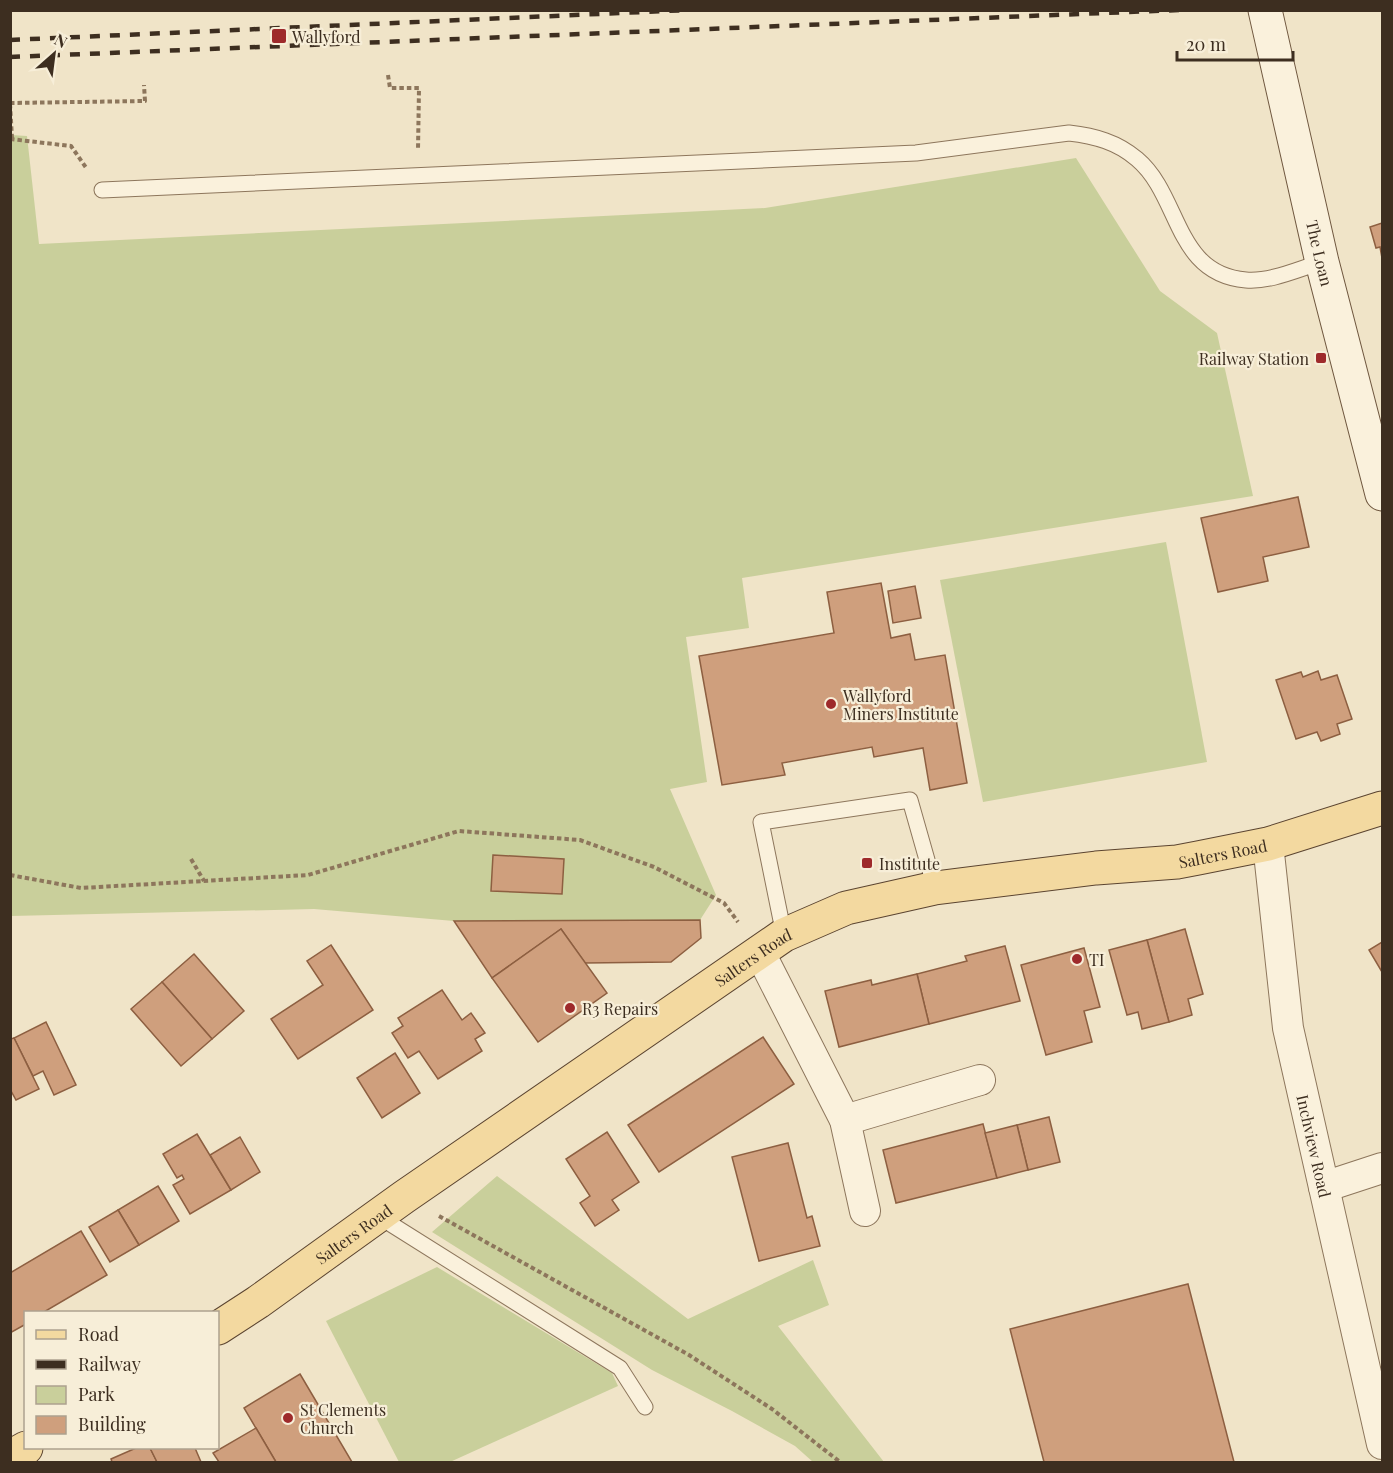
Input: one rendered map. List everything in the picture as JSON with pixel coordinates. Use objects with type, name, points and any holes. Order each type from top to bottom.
[{"type":"main road","name":"Salters Road","points":[[219,1327],[771,943],[846,909],[935,888],[1096,868],[1177,862],[1268,844],[1383,808]]},
{"type":"main road","points":[[10,1457],[24,1449]]},
{"type":"street","name":"The Loan","points":[[1265,10],[1322,262],[1383,494]]},
{"type":"street","name":"Inchview Road","points":[[1268,844],[1288,1028],[1383,1444]]},
{"type":"street","points":[[771,943],[845,1120],[865,1211]]},
{"type":"street","points":[[845,1120],[980,1080]]},
{"type":"street","points":[[1324,1187],[1383,1168]]},
{"type":"lane","points":[[102,190],[916,153],[1070,133],[1109,141],[1139,160],[1158,182],[1185,242],[1198,258],[1214,270],[1229,277],[1246,280],[1263,279],[1322,262]]},
{"type":"lane","points":[[771,943],[761,822],[910,800],[935,888]]},
{"type":"lane","points":[[378,1216],[620,1368],[645,1407]]},
{"type":"path","points":[[388,75],[390,88],[419,88],[417,175]]},
{"type":"path","points":[[102,190],[71,146],[11,138],[10,103],[145,100],[144,85]]},
{"type":"path","points":[[10,876],[81,888],[204,881],[308,874],[459,831],[580,840],[654,867],[724,903],[771,943]]},
{"type":"path","points":[[191,859],[204,881]]},
{"type":"path","points":[[404,1197],[689,1355],[772,1409],[840,1462]]},
{"type":"green space","points":[[11,135],[27,136],[39,244],[765,208],[1076,158],[1160,291],[1217,333],[1253,496],[742,578],[749,628],[686,637],[707,782],[670,789],[716,895],[700,920],[454,921],[314,909],[11,916]]},
{"type":"green space","points":[[1166,542],[1207,762],[983,802],[940,580]]},
{"type":"green space","points":[[497,1176],[688,1319],[813,1260],[829,1305],[778,1326],[884,1462],[813,1462],[795,1446],[652,1370],[432,1232]]},
{"type":"green space","points":[[437,1267],[612,1373],[618,1386],[450,1462],[399,1462],[326,1321]]},
{"type":"building","points":[[1382,223],[1382,258],[1380,247],[1376,248],[1370,227]]},
{"type":"building","points":[[1298,497],[1309,547],[1263,557],[1268,581],[1218,592],[1201,518]]},
{"type":"building","name":"Wallyford Miners Institute","points":[[881,583],[891,638],[910,634],[915,660],[945,655],[967,783],[930,790],[923,748],[874,757],[872,747],[782,763],[785,775],[722,785],[699,656],[834,633],[827,592]]},
{"type":"building","points":[[915,586],[921,618],[893,623],[888,591]]},
{"type":"building","points":[[1318,671],[1321,680],[1337,675],[1352,719],[1337,724],[1340,734],[1321,741],[1317,732],[1296,739],[1276,680],[1301,672],[1303,677]]},
{"type":"building","points":[[493,855],[564,859],[562,894],[491,891]]},
{"type":"building","points":[[700,920],[701,938],[671,962],[585,963],[561,929],[492,978],[454,921]]},
{"type":"building","points":[[561,929],[607,993],[538,1042],[492,978]]},
{"type":"building","points":[[1185,929],[1203,994],[1188,999],[1192,1015],[1169,1022],[1147,940]]},
{"type":"building","points":[[1147,940],[1169,1022],[1142,1029],[1138,1012],[1127,1015],[1109,950]]},
{"type":"building","points":[[1382,942],[1382,972],[1369,950]]},
{"type":"building","points":[[331,945],[373,1010],[298,1059],[271,1019],[323,985],[307,961]]},
{"type":"building","points":[[1005,946],[1020,1001],[929,1024],[917,974],[967,961],[965,956]]},
{"type":"building","points":[[1084,948],[1100,1007],[1084,1011],[1092,1042],[1046,1055],[1021,965]]},
{"type":"building","points":[[194,954],[244,1011],[212,1039],[162,982]]},
{"type":"building","points":[[917,974],[929,1024],[839,1047],[825,991],[871,980],[872,985]]},
{"type":"building","points":[[162,982],[212,1039],[181,1066],[131,1009]]},
{"type":"building","points":[[442,990],[462,1020],[471,1013],[485,1033],[475,1039],[482,1051],[438,1079],[419,1051],[408,1058],[392,1033],[403,1026],[398,1018]]},
{"type":"building","points":[[46,1022],[76,1085],[54,1095],[43,1071],[33,1076],[14,1038]]},
{"type":"building","points":[[763,1037],[794,1084],[659,1172],[628,1125]]},
{"type":"building","points":[[14,1038],[39,1089],[16,1100],[10,1089],[10,1039]]},
{"type":"building","points":[[395,1053],[420,1093],[382,1118],[357,1078]]},
{"type":"building","points":[[1049,1117],[1060,1162],[1028,1170],[1017,1125]]},
{"type":"building","points":[[983,1124],[997,1178],[896,1203],[883,1150]]},
{"type":"building","points":[[1017,1125],[1028,1170],[997,1178],[985,1133]]},
{"type":"building","points":[[607,1132],[639,1182],[612,1200],[619,1210],[595,1226],[580,1203],[590,1196],[566,1159]]},
{"type":"building","points":[[197,1134],[231,1190],[190,1214],[173,1185],[184,1179],[182,1175],[177,1178],[163,1154]]},
{"type":"building","points":[[240,1137],[260,1172],[231,1190],[210,1155]]},
{"type":"building","points":[[788,1143],[807,1218],[812,1216],[820,1246],[759,1261],[732,1157]]},
{"type":"building","points":[[158,1186],[179,1221],[139,1245],[118,1210]]},
{"type":"building","points":[[118,1210],[139,1245],[110,1262],[89,1227]]},
{"type":"building","points":[[81,1231],[107,1275],[46,1311],[24,1311],[24,1325],[10,1333],[10,1273]]},
{"type":"building","points":[[1188,1284],[1234,1462],[1044,1462],[1010,1329]]},
{"type":"building","name":"St Clements Church","points":[[300,1374],[352,1462],[276,1462],[244,1408]]},
{"type":"building","points":[[256,1428],[276,1462],[219,1462],[213,1453]]},
{"type":"building","points":[[134,1449],[150,1449],[157,1462],[112,1462],[111,1459]]},
{"type":"building","points":[[150,1449],[195,1449],[201,1462],[157,1462]]},
{"type":"railway","points":[[10,40],[688,10]]},
{"type":"railway","points":[[10,57],[1179,10]]},
{"type":"place","name":"Wallyford","points":[[279,36]]},
{"type":"place","name":"Railway Station","points":[[1321,358]]},
{"type":"place","name":"Wallyford Miners Institute","points":[[831,704]]},
{"type":"place","name":"Institute","points":[[867,863]]},
{"type":"place","name":"TI","points":[[1077,959]]},
{"type":"place","name":"R3 Repairs","points":[[570,1008]]},
{"type":"place","name":"St Clements Church","points":[[288,1418]]}]
